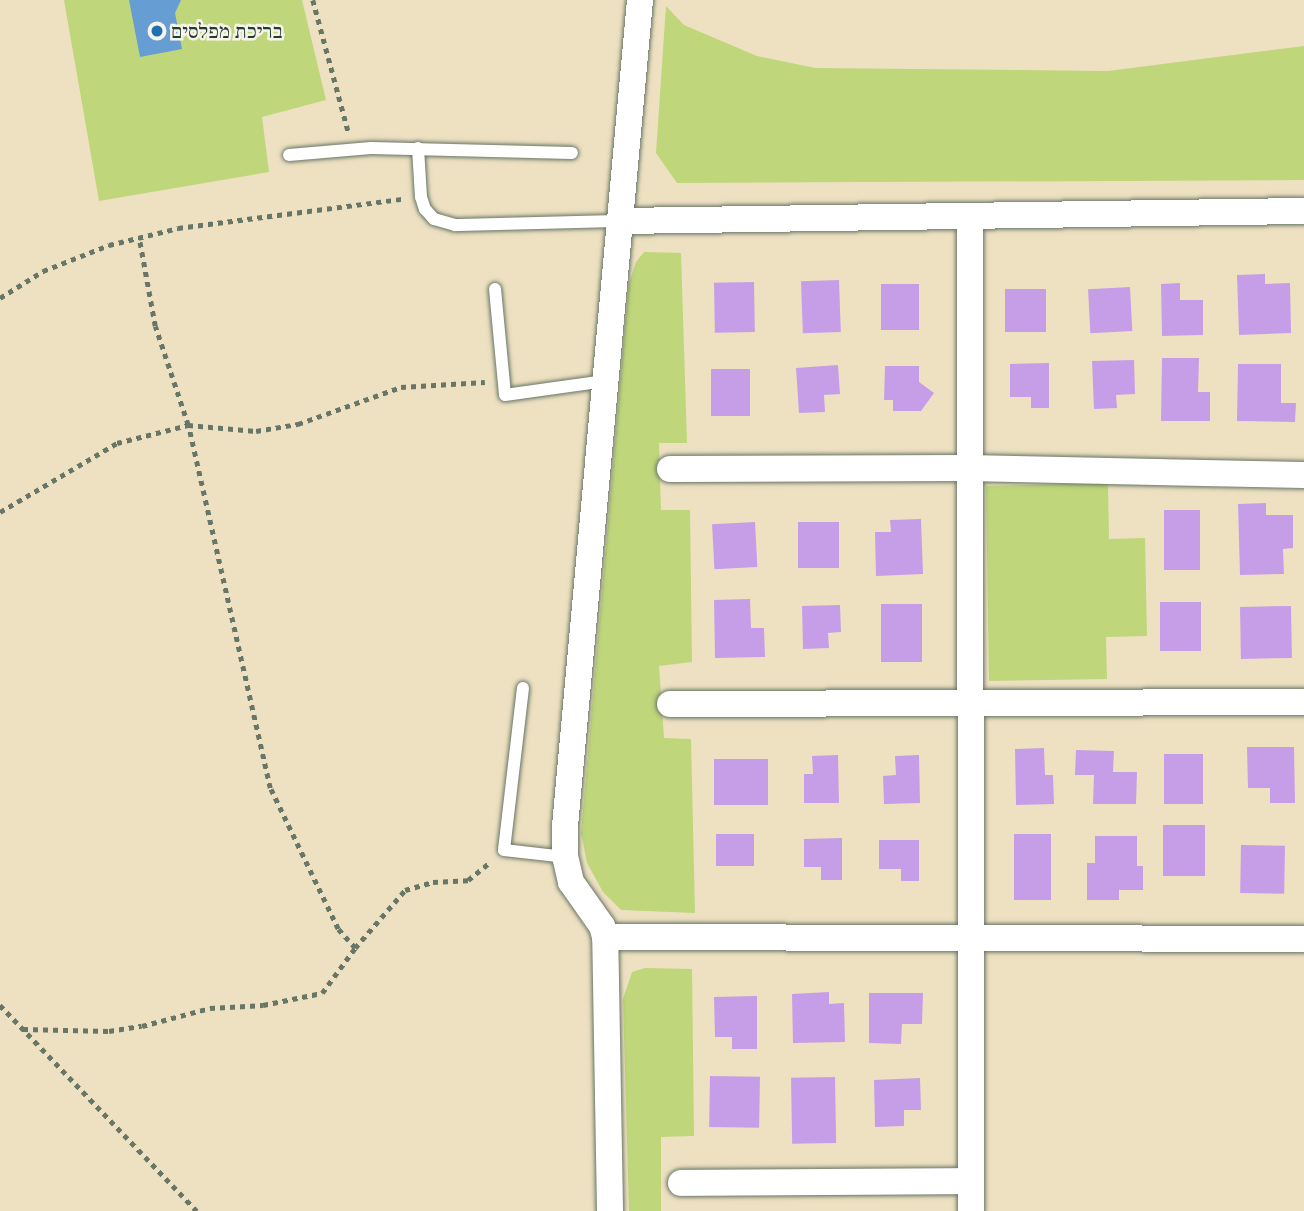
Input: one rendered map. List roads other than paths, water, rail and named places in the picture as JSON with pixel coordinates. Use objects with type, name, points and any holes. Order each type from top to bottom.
[{"type":"street","points":[[610,1211],[606,937],[602,926],[571,882],[565,857],[640,0]]},
{"type":"street","points":[[620,221],[1304,211]]},
{"type":"street","points":[[970,216],[968,468],[972,703],[971,1211]]},
{"type":"street","points":[[670,469],[968,468],[1304,475]]},
{"type":"street","points":[[670,704],[1304,702]]},
{"type":"street","points":[[606,937],[1304,939]]},
{"type":"street","points":[[681,1183],[971,1181]]},
{"type":"lane","points":[[418,148],[421,197],[425,209],[434,219],[455,225],[620,221]]},
{"type":"lane","points":[[289,155],[352,149],[418,148],[572,153]]},
{"type":"lane","points":[[495,289],[505,395],[605,381]]},
{"type":"lane","points":[[523,688],[504,850],[565,857]]},
{"type":"water","name":"בריכת מפלסים","points":[[129,0],[181,0],[175,13],[182,49],[140,57]]},
{"type":"place","name":"בריכת מפלסים","points":[[157,31]]}]
